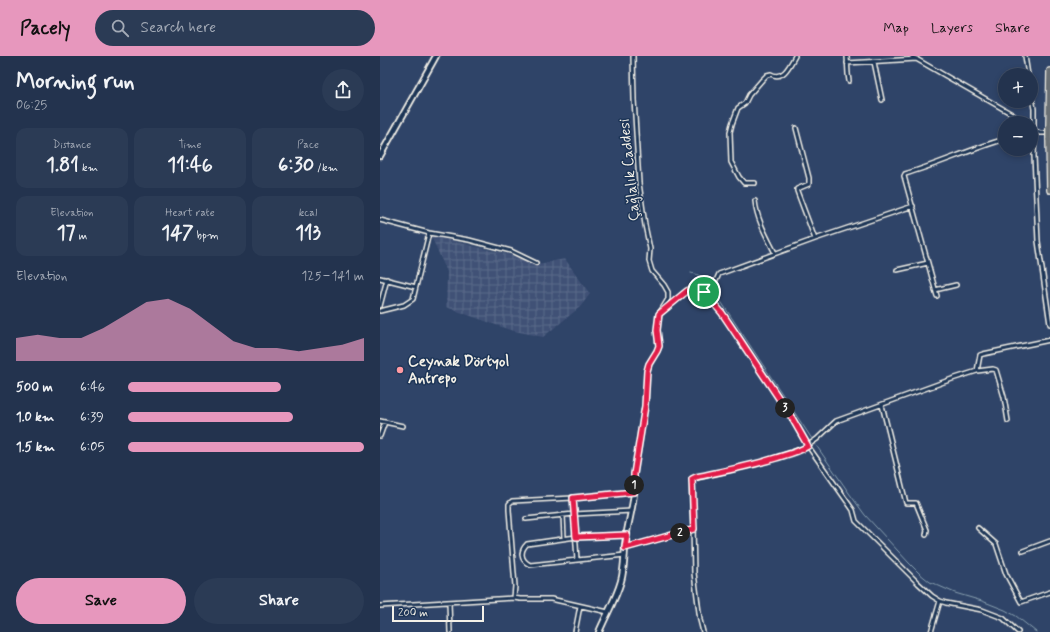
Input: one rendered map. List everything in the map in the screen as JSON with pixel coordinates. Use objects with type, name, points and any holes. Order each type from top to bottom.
[{"type":"highway","points":[[1050,71],[1050,190]]},
{"type":"street","points":[[380,156],[436,56]]},
{"type":"street","name":"Çağlalık Caddesi","points":[[633,56],[639,183],[650,249],[649,261],[652,271],[668,292],[668,299],[659,314]]},
{"type":"street","points":[[755,183],[744,182],[739,177],[731,162],[730,132],[732,124],[738,108],[745,103],[749,95],[762,80],[767,75],[771,74],[774,76],[780,76],[785,72],[795,56]]},
{"type":"street","points":[[847,56],[849,81]]},
{"type":"street","points":[[911,56],[1014,116]]},
{"type":"street","points":[[1025,56],[1027,68]]},
{"type":"street","points":[[847,63],[917,59]]},
{"type":"street","points":[[874,62],[882,100]]},
{"type":"street","points":[[796,128],[810,178],[809,184],[797,189],[797,191],[815,239]]},
{"type":"street","points":[[1038,132],[1049,133]]},
{"type":"street","points":[[937,296],[904,176],[905,174],[938,164],[998,141]]},
{"type":"street","points":[[1034,156],[1038,242],[1050,324]]},
{"type":"street","points":[[755,201],[758,217],[776,253]]},
{"type":"street","points":[[706,291],[715,284],[719,274],[815,239],[913,206]]},
{"type":"street","points":[[380,220],[429,233],[470,240],[511,251],[536,263]]},
{"type":"street","points":[[380,311],[404,305],[413,299],[429,233]]},
{"type":"street","points":[[897,270],[928,263]]},
{"type":"street","points":[[380,278],[416,287]]},
{"type":"street","points":[[380,306],[386,279]]},
{"type":"street","points":[[935,290],[956,285]]},
{"type":"street","points":[[599,632],[604,619],[616,598],[623,572],[625,548],[632,511],[634,474],[645,406],[647,371],[649,364],[659,346],[657,330],[659,314],[687,291],[697,289],[706,291],[734,330],[853,510],[856,521],[932,596],[946,603],[982,610],[994,614],[1003,618],[1018,632]]},
{"type":"street","points":[[977,371],[980,356],[983,354],[1050,340]]},
{"type":"street","points":[[703,632],[694,573],[692,479],[757,464],[783,456],[809,445],[836,422],[977,371],[996,370],[1004,397],[1008,421]]},
{"type":"street","points":[[882,405],[906,503],[916,503],[927,530],[926,535]]},
{"type":"street","points":[[380,421],[403,426]]},
{"type":"street","points":[[380,436],[385,422]]},
{"type":"street","points":[[514,598],[515,586],[509,504],[512,501],[573,498],[634,492]]},
{"type":"street","points":[[573,498],[578,560]]},
{"type":"street","points":[[526,519],[574,514],[632,511]]},
{"type":"street","points":[[563,515],[564,538]]},
{"type":"street","points":[[978,528],[996,544],[1006,574],[1021,602],[1050,592]]},
{"type":"street","points":[[625,548],[694,529]]},
{"type":"street","points":[[625,555],[530,565],[524,562],[522,558],[523,550],[527,544],[564,538],[627,535]]},
{"type":"street","points":[[1023,551],[1050,541]]},
{"type":"street","points":[[380,606],[514,598],[551,599],[608,612]]},
{"type":"street","points":[[931,632],[940,600]]},
{"type":"street","points":[[449,602],[450,632]]},
{"type":"street","points":[[575,632],[580,606]]},
{"type":"shaded area","points":[[431,236],[523,258],[538,264],[565,259],[590,294],[580,307],[543,337],[510,330],[446,307],[447,272]]},
{"type":"waterway","points":[[691,273],[704,279],[710,286]]},
{"type":"waterway","points":[[712,288],[849,493],[865,515],[909,563],[930,582],[955,593],[1005,610],[1016,616],[1036,632]]},
{"type":"place","name":"Ceynak Dörtyol Antrepo","points":[[400,370]]},
{"type":"route","points":[[691,289],[697,289],[704,292],[734,330],[792,418],[808,446],[757,464],[692,479],[694,529],[625,548],[627,535],[576,537],[573,498],[634,492],[634,474],[645,406],[647,371],[649,364],[659,346],[657,330],[659,314],[691,289]]}]
